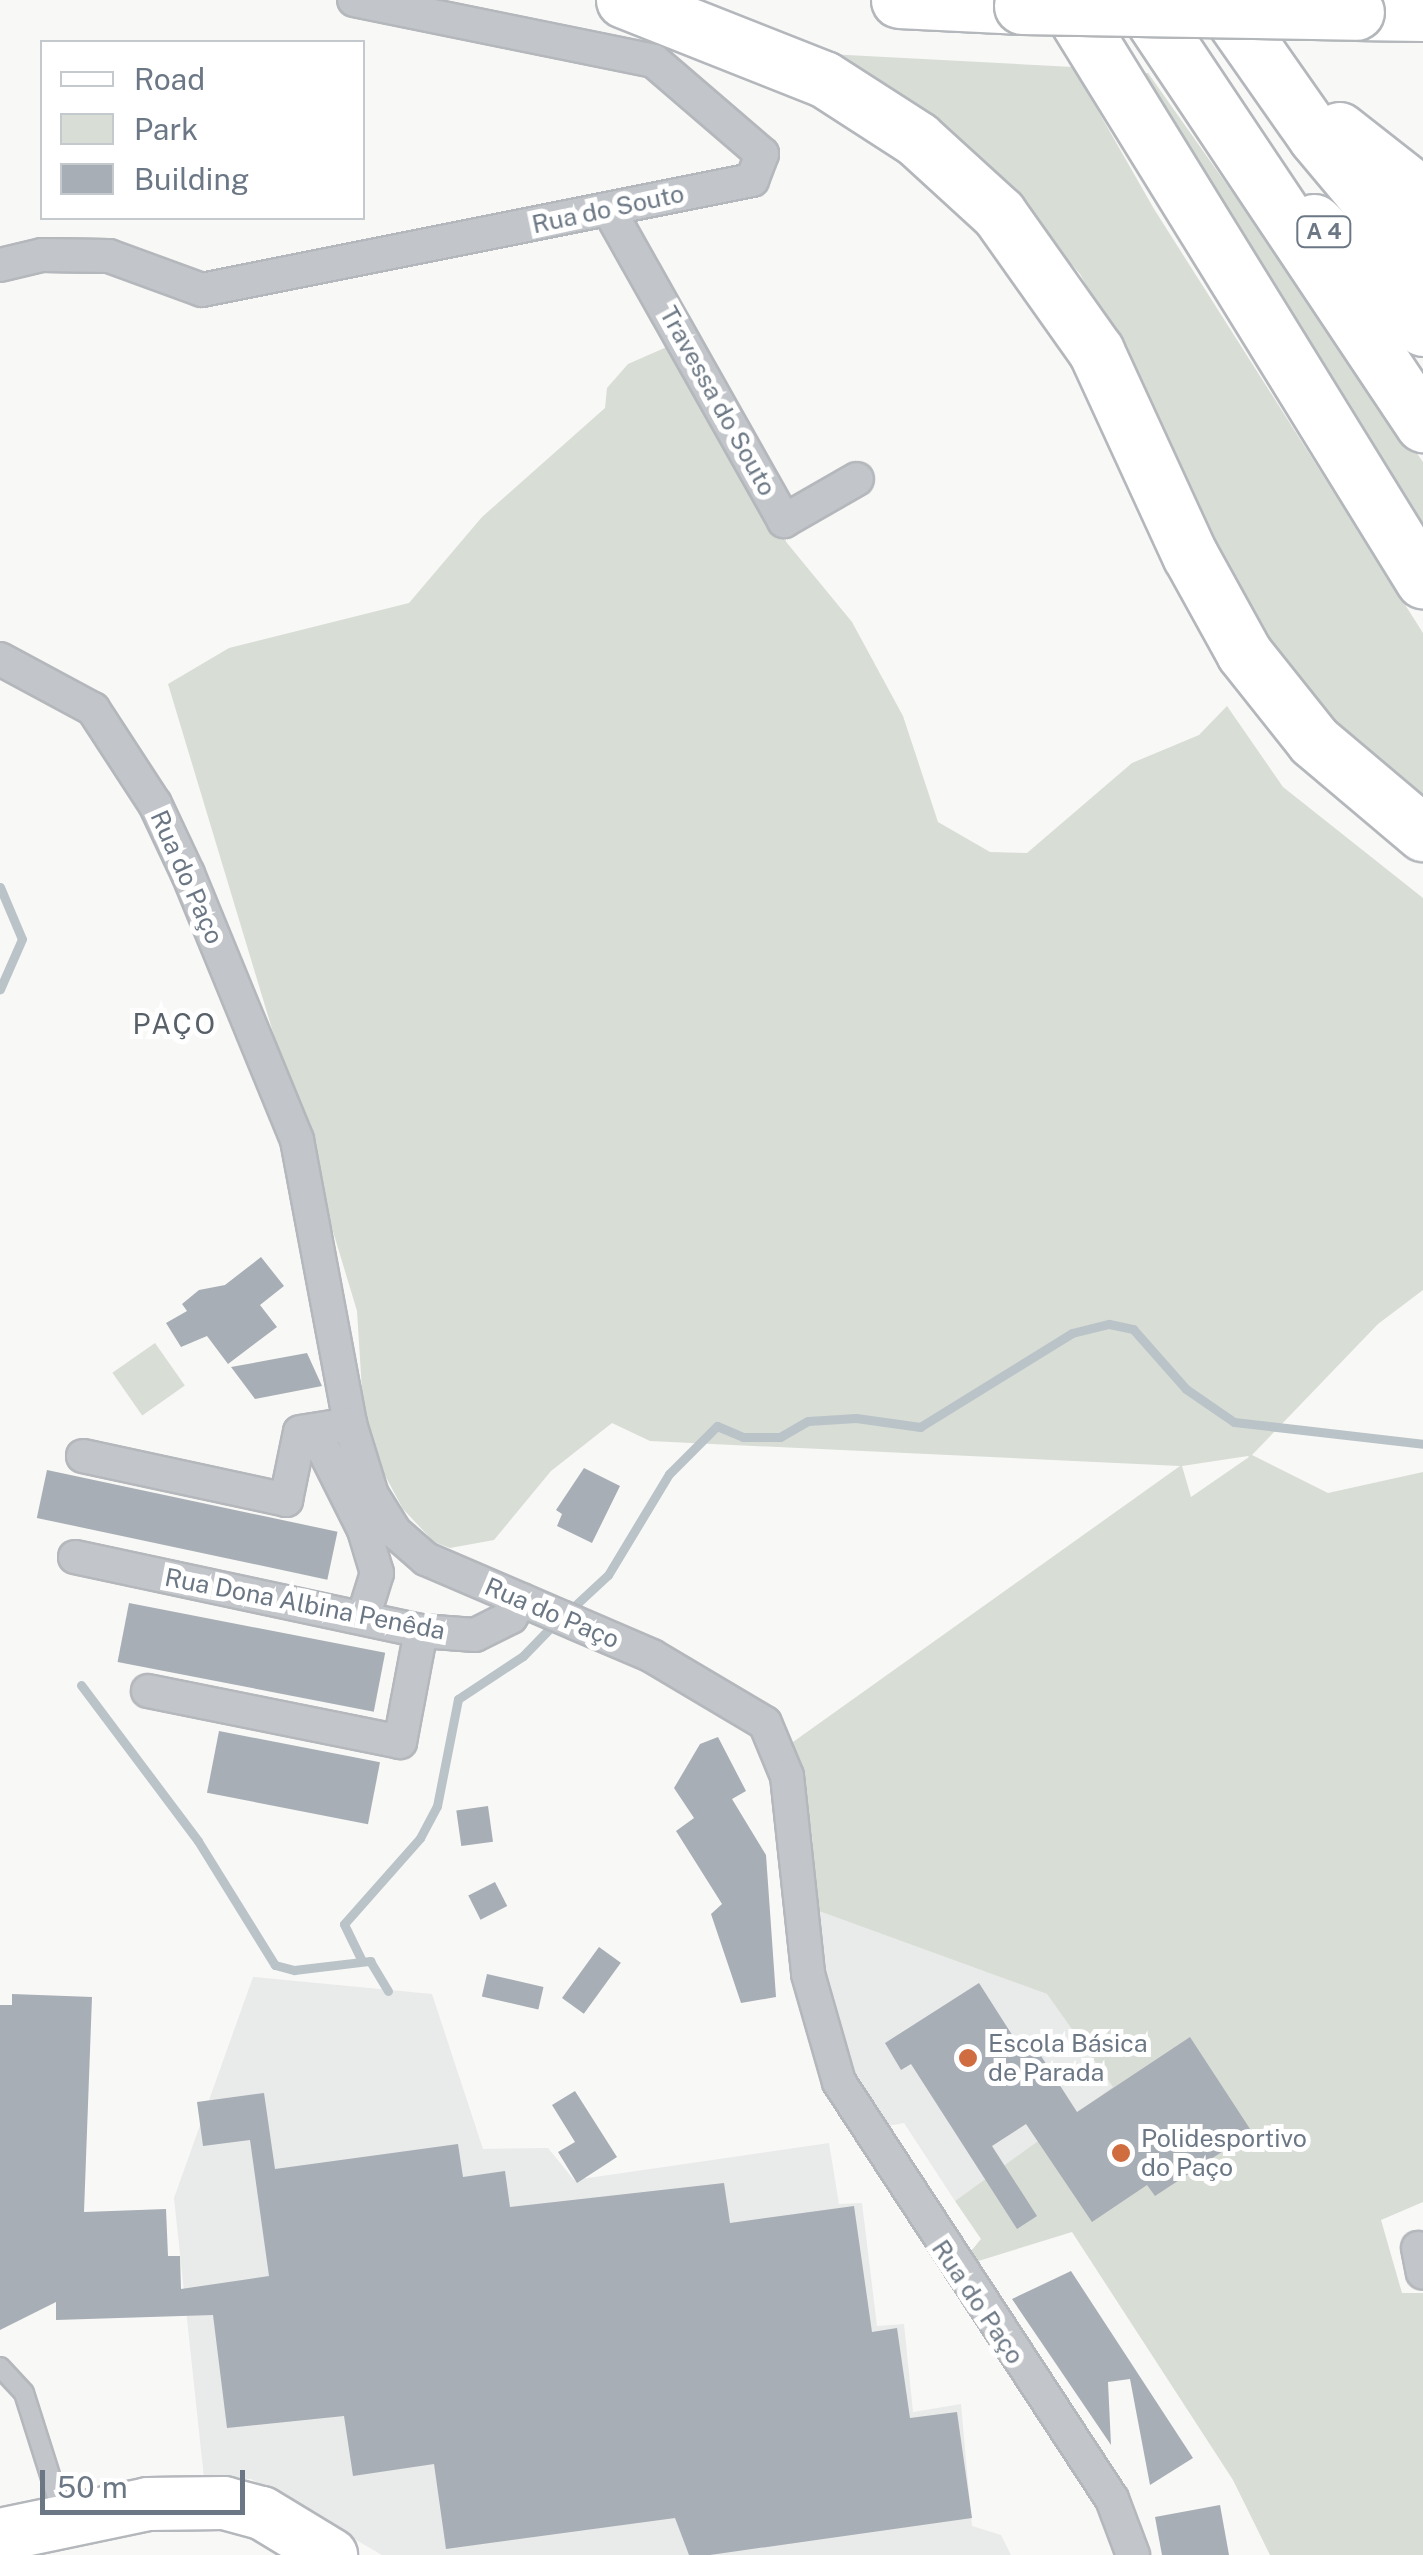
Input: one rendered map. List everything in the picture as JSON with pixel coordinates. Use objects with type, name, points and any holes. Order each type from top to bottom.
[{"type":"highway","points":[[624,0],[761,49],[824,79],[917,139],[1000,214],[1096,350],[1190,554],[1244,652],[1340,767],[1423,833]]},
{"type":"highway","points":[[899,0],[1423,13]]},
{"type":"highway","name":"A 4","points":[[1140,0],[1231,131],[1423,328]]},
{"type":"highway","name":"A 4","points":[[1220,0],[1262,62],[1423,265]]},
{"type":"highway","points":[[1044,3],[1423,580]]},
{"type":"highway","points":[[1262,62],[1423,196]]},
{"type":"highway","points":[[1231,131],[1423,424]]},
{"type":"main road","points":[[0,2534],[148,2504],[224,2504],[262,2513],[331,2555]]},
{"type":"street","name":"Rua do Souto","points":[[0,265],[42,256],[109,256],[202,290],[752,180],[762,154],[654,61],[354,0]]},
{"type":"street","name":"Travessa do Souto","points":[[609,210],[784,521],[856,479]]},
{"type":"street","name":"Rua do Paço","points":[[0,659],[93,709],[155,804],[188,874],[297,1140],[350,1424],[372,1495],[396,1532],[426,1559],[652,1656],[765,1723],[787,1776],[808,1974],[839,2082],[1112,2499],[1133,2555]]},
{"type":"street","points":[[84,1456],[286,1500],[300,1432],[350,1424]]},
{"type":"street","points":[[314,1430],[364,1530],[377,1573],[363,1618]]},
{"type":"street","name":"Rua Dona Albina Penêda","points":[[76,1557],[421,1630],[475,1635],[534,1605]]},
{"type":"street","points":[[148,1691],[400,1742],[421,1630]]},
{"type":"lane","points":[[0,2367],[24,2393],[64,2521]]},
{"type":"shaded area","name":"Escola Básica de Parada","points":[[816,1910],[1047,1994],[1114,2087],[955,2201],[904,2123],[882,2127],[860,2094],[825,1990]]},
{"type":"shaded area","points":[[253,1977],[432,1994],[483,2149],[548,2148],[574,2180],[829,2143],[839,2204],[862,2203],[877,2326],[904,2324],[913,2412],[961,2404],[972,2526],[1001,2535],[1011,2555],[382,2555],[251,2479],[204,2478],[174,2198]]},
{"type":"green space","points":[[809,53],[1073,67],[1154,209],[1423,633],[1423,811],[1404,799],[1266,651],[1135,372],[1080,274],[1008,191]]},
{"type":"green space","points":[[1131,73],[1148,73],[1423,462],[1423,534]]},
{"type":"green space","points":[[669,346],[787,543],[852,622],[903,716],[938,822],[990,852],[1027,853],[1132,763],[1199,735],[1227,706],[1283,787],[1423,898],[1423,1290],[1378,1324],[1252,1455],[1328,1493],[1423,1472],[1423,2202],[1381,2220],[1402,2293],[1423,2293],[1423,2555],[1270,2555],[1233,2480],[1072,2232],[972,2263],[967,2256],[981,2239],[955,2201],[1113,2087],[1047,1994],[816,1910],[812,1835],[793,1742],[1180,1466],[650,1441],[612,1423],[551,1471],[494,1540],[450,1548],[434,1542],[403,1509],[365,1438],[357,1311],[168,684],[229,648],[409,603],[482,517],[605,408],[607,388],[628,364]],"holes":[[[1249,1457],[1191,1497],[1182,1466]]]},
{"type":"green space","points":[[155,1343],[185,1386],[142,1415],[112,1373]]},
{"type":"building","points":[[261,1257],[284,1286],[260,1305],[277,1327],[228,1364],[207,1336],[181,1347],[166,1323],[187,1311],[182,1304],[199,1290],[225,1285]]},
{"type":"building","points":[[307,1353],[322,1386],[255,1399],[231,1367]]},
{"type":"building","points":[[584,1468],[620,1486],[592,1543],[557,1526],[562,1514],[556,1510]]},
{"type":"building","points":[[47,1470],[338,1532],[327,1580],[37,1518]]},
{"type":"building","points":[[129,1603],[385,1653],[374,1712],[118,1662]]},
{"type":"building","points":[[219,1731],[380,1762],[368,1824],[207,1793]]},
{"type":"building","points":[[718,1737],[746,1791],[732,1799],[766,1855],[776,1997],[741,2003],[711,1914],[722,1904],[676,1831],[694,1818],[674,1788],[700,1744]]},
{"type":"building","points":[[488,1806],[493,1842],[461,1846],[456,1810]]},
{"type":"building","points":[[495,1882],[507,1906],[481,1920],[468,1896]]},
{"type":"building","points":[[599,1947],[621,1963],[584,2014],[562,1998]]},
{"type":"building","points":[[487,1974],[544,1987],[538,2009],[482,1996]]},
{"type":"building","points":[[979,1983],[1023,2052],[1034,2045],[1077,2112],[1190,2037],[1252,2132],[1155,2196],[1147,2185],[1092,2222],[1026,2124],[992,2146],[1037,2216],[1017,2229],[911,2064],[901,2070],[885,2043]]},
{"type":"building","points":[[12,1994],[92,1997],[84,2212],[166,2209],[168,2256],[180,2256],[181,2289],[269,2276],[250,2140],[203,2146],[197,2102],[264,2093],[275,2169],[458,2144],[463,2177],[505,2171],[510,2207],[724,2183],[730,2223],[854,2206],[872,2332],[897,2328],[910,2418],[957,2412],[972,2518],[710,2555],[689,2555],[675,2518],[446,2549],[434,2464],[353,2476],[344,2416],[227,2428],[213,2315],[56,2320],[56,2302],[0,2330],[0,2005],[12,2005]]},
{"type":"building","points":[[575,2091],[617,2157],[577,2183],[558,2152],[575,2142],[552,2105]]},
{"type":"building","points":[[1071,2271],[1193,2458],[1150,2485],[1130,2379],[1108,2382],[1111,2445],[1012,2299]]},
{"type":"building","points":[[1220,2505],[1229,2555],[1162,2555],[1155,2517]]},
{"type":"waterway","points":[[0,887],[22,939],[0,989]]},
{"type":"waterway","points":[[568,1612],[608,1575],[669,1474],[717,1426],[743,1437],[780,1437],[808,1421],[856,1418],[920,1427],[1072,1333],[1109,1324],[1133,1329],[1186,1389],[1234,1422],[1423,1444]]},
{"type":"waterway","points":[[361,1959],[344,1924],[420,1838],[437,1806],[458,1699],[523,1656],[556,1622]]},
{"type":"waterway","points":[[81,1685],[198,1841],[275,1965],[294,1970],[370,1961],[388,1991]]},
{"type":"place","name":"Escola Básica de Parada","points":[[968,2058]]},
{"type":"place","name":"Polidesportivo do Paço","points":[[1121,2153]]},
{"type":"district","name":"PAÇO","points":[[175,1024]]}]
